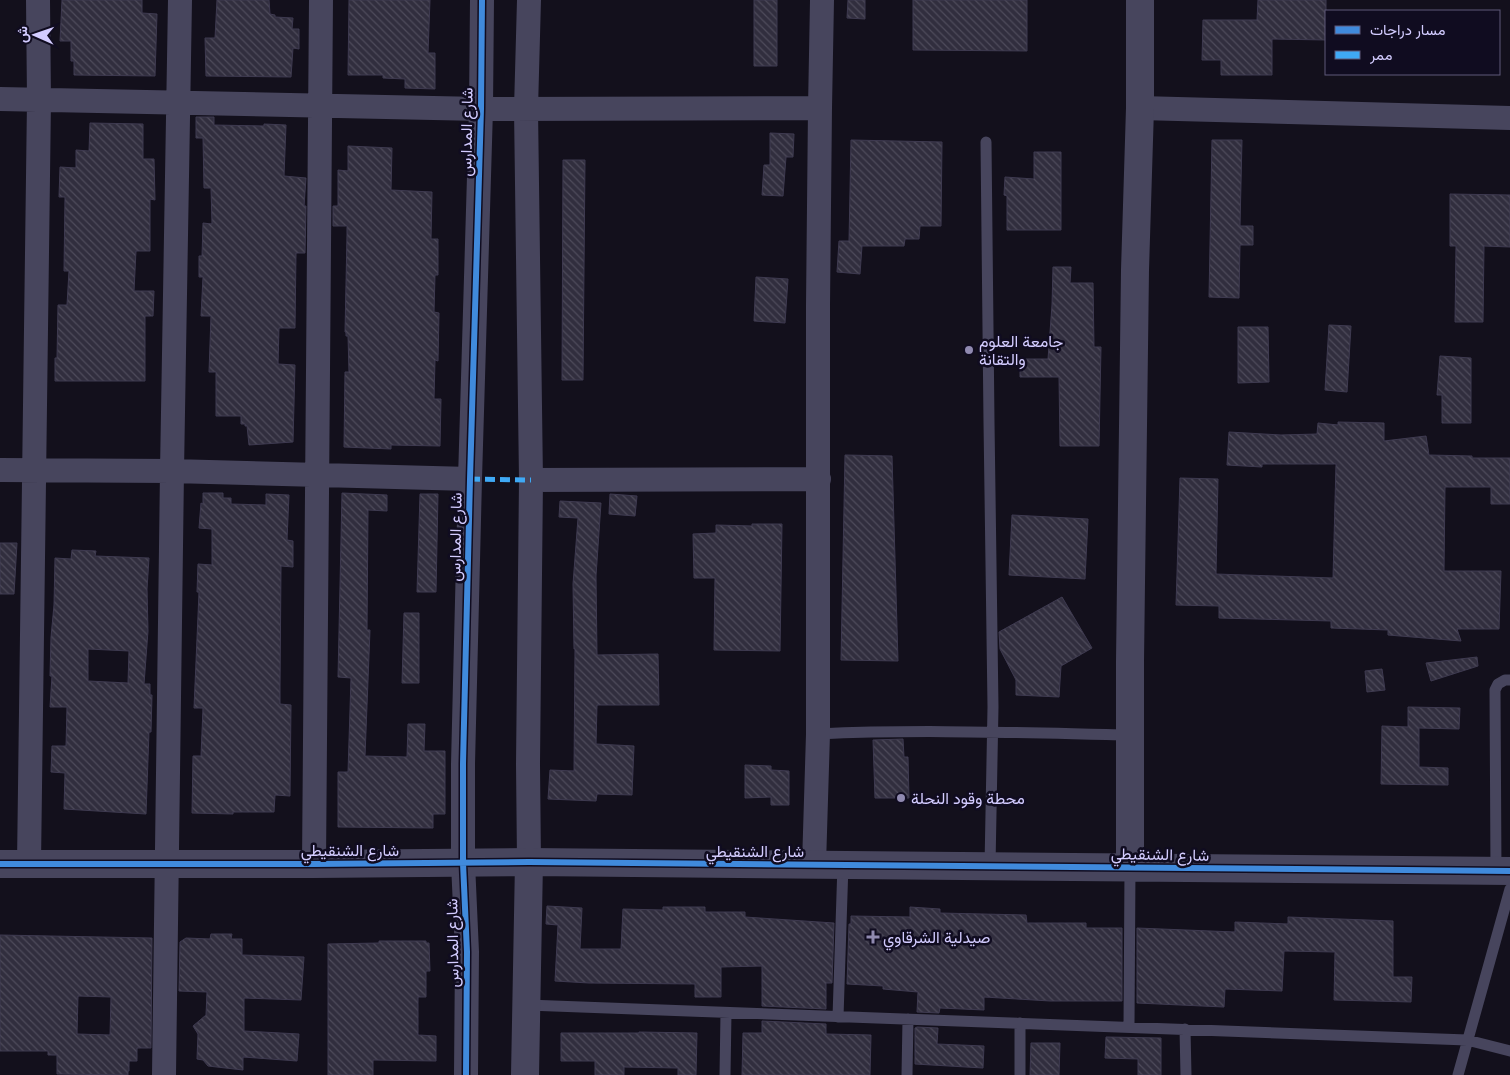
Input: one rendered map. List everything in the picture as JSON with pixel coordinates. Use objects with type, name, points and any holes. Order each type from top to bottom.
[{"type":"street","points":[[29,864],[39,100],[38,0]]},
{"type":"street","points":[[164,1075],[172,471],[180,103],[180,0]]},
{"type":"street","points":[[314,864],[321,0]]},
{"type":"street","name":"شارع المدارس","points":[[466,1075],[467,952],[463,863],[463,764],[482,0]]},
{"type":"street","points":[[525,1075],[529,862],[528,764],[531,480],[526,110],[529,0]]},
{"type":"street","points":[[814,865],[818,734],[822,0]]},
{"type":"street","points":[[1130,868],[1135,270],[1140,108],[1140,0]]},
{"type":"street","points":[[0,99],[526,110],[820,108]]},
{"type":"street","points":[[1140,108],[1510,118]]},
{"type":"street","points":[[0,470],[172,471],[470,479]]},
{"type":"street","points":[[531,480],[819,480]]},
{"type":"street","name":"شارع الشنقيطي","points":[[0,864],[529,862],[843,864],[1130,868],[1505,877]]},
{"type":"lane","points":[[986,142],[993,732],[990,866]]},
{"type":"lane","points":[[1458,1075],[1505,877],[1495,690],[1498,684],[1504,680],[1510,680]]},
{"type":"lane","points":[[818,734],[849,732],[993,732],[1130,735]]},
{"type":"lane","points":[[838,1017],[843,864]]},
{"type":"lane","points":[[1129,1026],[1130,868]]},
{"type":"lane","points":[[527,1005],[1467,1040],[1510,1051]]},
{"type":"lane","points":[[725,1075],[726,1013]]},
{"type":"lane","points":[[907,1075],[908,1019]]},
{"type":"lane","points":[[1020,1023],[1020,1075]]},
{"type":"lane","points":[[1185,1029],[1186,1075]]},
{"type":"building","points":[[62,0],[142,0],[142,13],[157,14],[155,76],[74,75],[74,61],[71,61],[71,41],[60,41]]},
{"type":"building","points":[[217,0],[269,0],[270,14],[275,15],[275,17],[293,18],[292,29],[299,29],[299,49],[293,48],[291,77],[206,76],[205,38],[215,38]]},
{"type":"building","points":[[349,0],[430,0],[428,53],[435,53],[435,89],[405,88],[405,79],[383,78],[383,75],[348,75]]},
{"type":"building","points":[[754,0],[777,0],[777,66],[754,66]]},
{"type":"building","points":[[848,0],[865,0],[865,19],[847,18]]},
{"type":"building","points":[[913,0],[1027,0],[1027,51],[913,50]]},
{"type":"building","points":[[1258,0],[1326,0],[1325,40],[1272,39],[1272,75],[1221,75],[1221,60],[1202,60],[1203,20],[1257,20]]},
{"type":"building","points":[[196,117],[214,117],[214,125],[286,125],[284,176],[306,178],[304,206],[306,206],[305,253],[296,253],[295,328],[279,328],[278,364],[295,365],[293,442],[249,445],[247,426],[241,424],[241,416],[216,416],[216,372],[209,372],[211,316],[201,316],[203,277],[199,277],[199,256],[202,256],[203,223],[212,224],[211,188],[204,188],[203,138],[196,138]]},
{"type":"building","points":[[90,123],[143,124],[143,159],[154,159],[155,200],[150,199],[150,251],[136,251],[134,291],[154,291],[153,316],[145,316],[145,381],[55,381],[58,305],[67,305],[69,271],[64,271],[65,197],[59,197],[60,167],[76,168],[76,150],[89,151]]},
{"type":"building","points":[[770,133],[794,134],[793,157],[786,157],[783,196],[762,195],[764,165],[770,165]]},
{"type":"building","points":[[851,140],[942,142],[941,226],[920,226],[919,239],[905,239],[904,246],[862,246],[860,274],[837,272],[839,241],[849,241]]},
{"type":"building","points":[[1212,140],[1242,140],[1240,226],[1253,226],[1253,245],[1240,245],[1239,298],[1209,297]]},
{"type":"building","points":[[348,146],[392,148],[391,190],[432,192],[431,239],[438,239],[438,275],[435,275],[434,312],[439,313],[438,361],[435,360],[434,399],[441,399],[440,446],[391,445],[391,449],[344,447],[345,372],[349,372],[348,336],[346,336],[345,332],[347,226],[333,226],[333,206],[338,206],[338,170],[348,171]]},
{"type":"building","points":[[1034,152],[1061,152],[1061,230],[1007,230],[1007,196],[1004,195],[1005,177],[1034,179]]},
{"type":"building","points":[[563,160],[585,160],[583,380],[562,380]]},
{"type":"building","points":[[1450,194],[1510,195],[1510,247],[1484,246],[1483,322],[1455,322],[1456,246],[1450,246]]},
{"type":"building","points":[[1053,267],[1071,267],[1070,283],[1093,283],[1094,347],[1101,347],[1099,446],[1060,446],[1059,377],[1020,377],[1020,359],[1048,359]]},
{"type":"building","points":[[756,277],[788,279],[785,323],[754,321]]},
{"type":"building","points":[[1329,325],[1351,326],[1347,392],[1325,390]]},
{"type":"building","points":[[1238,327],[1268,327],[1269,382],[1238,383]]},
{"type":"building","points":[[1440,356],[1471,358],[1471,423],[1442,423],[1442,395],[1437,395]]},
{"type":"building","points":[[1338,422],[1384,423],[1384,441],[1426,436],[1429,455],[1510,458],[1510,504],[1491,504],[1491,487],[1445,487],[1444,571],[1501,571],[1499,629],[1457,629],[1461,641],[1388,635],[1388,630],[1331,628],[1331,621],[1219,618],[1219,606],[1176,605],[1180,478],[1218,479],[1216,574],[1333,578],[1336,464],[1262,464],[1262,467],[1227,465],[1229,432],[1281,435],[1317,434],[1318,423],[1338,425]]},
{"type":"building","points":[[845,455],[892,456],[898,661],[841,660]]},
{"type":"building","points":[[203,493],[223,493],[223,498],[231,498],[231,504],[266,505],[266,494],[289,495],[287,540],[293,541],[293,567],[281,566],[280,704],[291,705],[290,796],[275,795],[274,812],[192,813],[193,756],[201,756],[203,708],[194,708],[199,592],[197,592],[198,564],[212,565],[212,529],[199,528]]},
{"type":"building","points":[[342,493],[387,495],[387,511],[368,510],[367,630],[370,630],[365,756],[407,757],[408,724],[425,724],[424,751],[445,751],[445,814],[433,814],[433,828],[338,827],[338,772],[348,772],[351,678],[338,677]]},
{"type":"building","points":[[420,494],[438,494],[436,592],[417,592]]},
{"type":"building","points":[[610,494],[637,496],[635,516],[609,514]]},
{"type":"building","points":[[560,501],[601,503],[596,576],[597,655],[658,654],[659,705],[597,705],[596,744],[634,746],[632,795],[597,794],[596,801],[548,799],[550,770],[574,771],[575,649],[573,584],[578,518],[559,517]]},
{"type":"building","points":[[1012,515],[1088,519],[1085,579],[1009,575]]},
{"type":"building","points":[[752,524],[782,524],[780,651],[714,650],[715,578],[694,578],[693,534],[716,533],[716,525],[752,526]]},
{"type":"building","points":[[0,543],[17,543],[14,594],[0,594]]},
{"type":"building","points":[[72,550],[96,551],[95,556],[149,558],[147,589],[148,631],[144,684],[150,684],[150,695],[152,695],[146,814],[64,809],[65,773],[51,772],[52,746],[66,746],[67,707],[50,707],[55,558],[71,559]],"holes":[[[88,649],[129,651],[128,683],[88,681]]]},
{"type":"building","points":[[1062,597],[1092,648],[1061,666],[1059,697],[1016,695],[1016,680],[1000,649],[999,632]]},
{"type":"building","points":[[404,613],[419,613],[419,683],[402,683]]},
{"type":"building","points":[[1477,657],[1478,666],[1431,681],[1426,663]]},
{"type":"building","points":[[1382,669],[1385,690],[1367,692],[1365,671]]},
{"type":"building","points":[[1408,707],[1460,708],[1459,729],[1419,728],[1419,767],[1448,768],[1448,785],[1381,784],[1382,726],[1408,727]]},
{"type":"building","points":[[903,739],[904,757],[908,757],[909,798],[875,798],[873,740]]},
{"type":"building","points":[[745,765],[771,766],[771,770],[789,771],[789,805],[771,805],[771,797],[745,798]]},
{"type":"building","points":[[547,906],[582,908],[580,949],[621,949],[623,909],[663,910],[663,907],[705,907],[705,912],[745,912],[745,917],[834,923],[832,983],[826,983],[826,1009],[762,1006],[762,966],[721,967],[721,997],[695,997],[695,984],[555,981],[558,925],[546,924]]},
{"type":"building","points":[[910,907],[940,909],[940,913],[1026,915],[1027,923],[1086,923],[1086,928],[1122,928],[1122,1001],[1050,1001],[984,997],[984,1010],[940,1008],[939,1013],[917,1012],[918,992],[883,989],[883,986],[847,984],[849,924],[851,924],[851,916],[910,917]]},
{"type":"building","points":[[1288,917],[1393,921],[1393,977],[1412,977],[1411,1002],[1334,1000],[1335,952],[1284,951],[1282,991],[1225,989],[1224,1007],[1137,1003],[1137,928],[1235,932],[1235,922],[1288,924]]},
{"type":"building","points":[[211,934],[232,934],[231,939],[242,939],[242,955],[304,957],[301,1000],[244,998],[244,1031],[299,1034],[297,1061],[243,1057],[243,1070],[208,1066],[203,1060],[197,1059],[198,1034],[193,1026],[206,1015],[207,992],[179,991],[180,942],[186,938],[210,939]]},
{"type":"building","points":[[0,935],[152,938],[151,1048],[137,1048],[137,1061],[129,1061],[128,1075],[57,1074],[57,1055],[48,1055],[48,1051],[0,1051]],"holes":[[[78,996],[111,997],[110,1035],[77,1034]]]},
{"type":"building","points":[[379,941],[426,941],[426,943],[429,943],[430,971],[426,971],[426,997],[418,997],[418,1035],[436,1036],[436,1061],[373,1060],[373,1075],[328,1075],[328,944],[379,943]]},
{"type":"building","points":[[762,1021],[826,1024],[826,1034],[871,1035],[870,1075],[742,1075],[743,1033],[762,1033]]},
{"type":"building","points":[[915,1028],[938,1028],[937,1044],[984,1046],[983,1068],[915,1064]]},
{"type":"building","points":[[561,1033],[697,1033],[696,1075],[678,1075],[678,1068],[624,1067],[624,1075],[595,1075],[595,1061],[561,1061]]},
{"type":"building","points":[[1106,1037],[1161,1038],[1161,1075],[1138,1075],[1138,1059],[1105,1058]]},
{"type":"building","points":[[1031,1043],[1060,1043],[1059,1075],[1030,1075]]},
{"type":"marked path","points":[[470,479],[531,480]]},
{"type":"cycle path","points":[[466,1075],[467,952],[463,863],[463,764],[481,109],[482,0]]},
{"type":"cycle path","points":[[0,864],[529,862],[1510,871]]},
{"type":"place","name":"جامعة العلوم والتقانة","points":[[969,350]]},
{"type":"place","name":"محطة وقود النحلة","points":[[901,798]]},
{"type":"place","name":"صيدلية الشرقاوي","points":[[873,937]]}]
